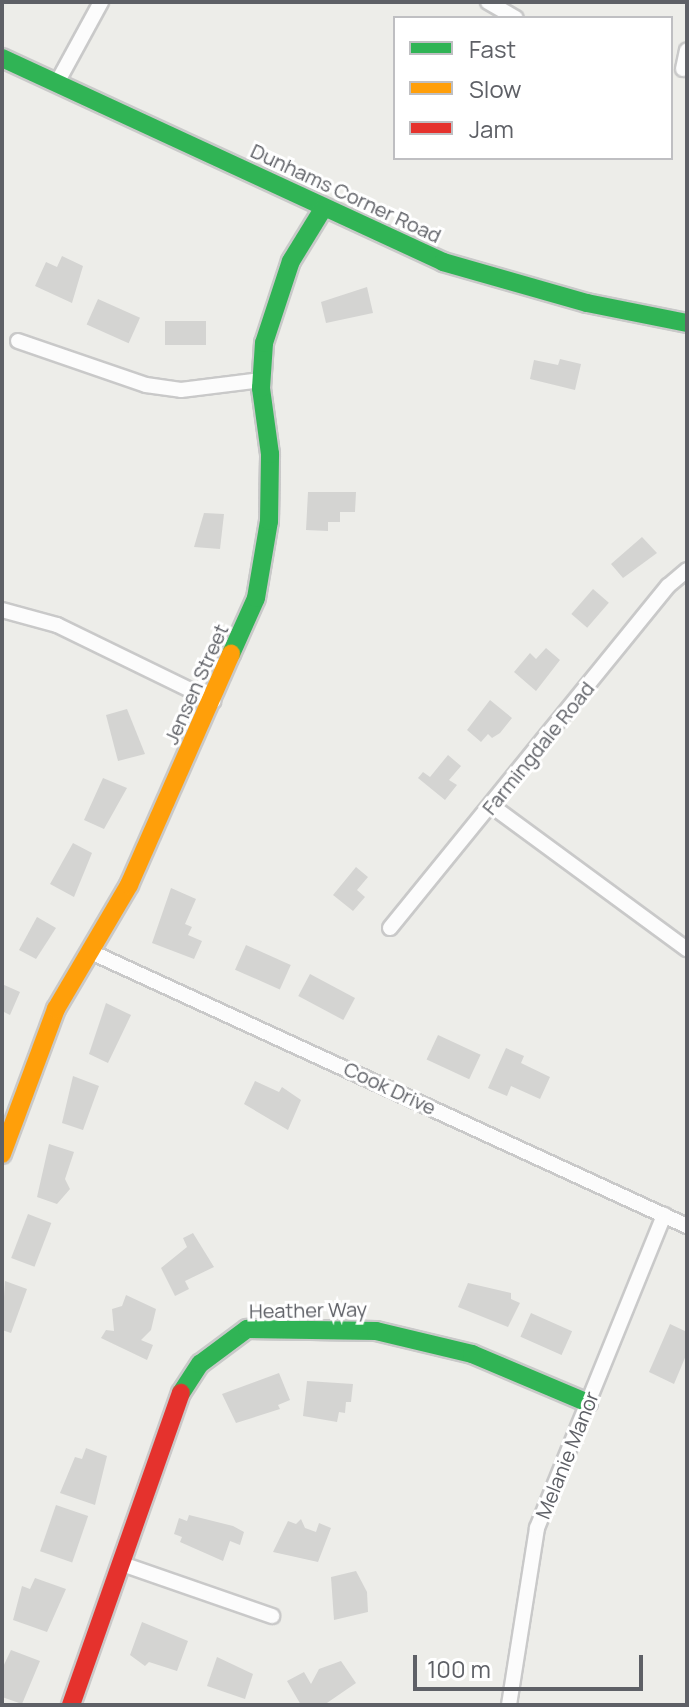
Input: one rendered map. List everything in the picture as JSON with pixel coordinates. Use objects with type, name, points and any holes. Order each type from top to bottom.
[{"type":"street","points":[[58,81],[101,2]]},
{"type":"street","points":[[488,2],[512,16]]},
{"type":"street","points":[[680,68],[687,50]]},
{"type":"street","name":"Dunhams Corner Road","points":[[2,58],[58,81],[323,209],[493,279],[687,323]]},
{"type":"street","name":"Jensen Street","points":[[2,1154],[56,1009],[129,885],[256,598],[267,557],[270,454],[261,380],[270,318],[291,261],[323,209]]},
{"type":"street","points":[[18,341],[146,385],[181,390],[261,380]]},
{"type":"street","name":"Farmingdale Road","points":[[390,928],[668,586],[687,570]]},
{"type":"street","points":[[2,610],[57,625],[213,701]]},
{"type":"street","points":[[492,806],[687,949]]},
{"type":"street","name":"Cook Drive","points":[[91,952],[687,1226]]},
{"type":"street","name":"Melanie Manor","points":[[509,1705],[537,1528],[664,1215]]},
{"type":"street","name":"Heather Way","points":[[71,1705],[181,1392],[200,1364],[247,1329],[376,1331],[472,1354],[588,1403]]},
{"type":"street","points":[[122,1564],[272,1616]]},
{"type":"building","points":[[62,256],[83,266],[72,303],[35,286],[46,262],[57,267]]},
{"type":"building","points":[[367,287],[373,313],[326,323],[321,302]]},
{"type":"building","points":[[98,299],[140,318],[129,343],[87,325]]},
{"type":"building","points":[[165,321],[206,321],[206,345],[165,345]]},
{"type":"building","points":[[560,359],[581,364],[575,390],[530,379],[534,360],[558,365]]},
{"type":"building","points":[[308,492],[356,492],[355,512],[340,512],[340,522],[328,522],[328,531],[306,530]]},
{"type":"building","points":[[204,513],[224,514],[220,549],[194,547]]},
{"type":"building","points":[[642,537],[657,553],[623,578],[611,564]]},
{"type":"building","points":[[593,589],[609,603],[587,628],[571,614]]},
{"type":"building","points":[[546,648],[560,660],[536,691],[514,672],[530,653],[536,659]]},
{"type":"building","points":[[490,700],[512,718],[500,733],[492,738],[488,734],[481,742],[467,730]]},
{"type":"building","points":[[127,709],[145,754],[118,761],[106,715]]},
{"type":"building","points":[[448,755],[461,766],[449,780],[457,785],[445,800],[418,778],[423,772],[430,777]]},
{"type":"building","points":[[103,778],[127,788],[104,829],[84,820]]},
{"type":"building","points":[[73,843],[92,853],[74,897],[50,884]]},
{"type":"building","points":[[356,867],[368,877],[357,890],[365,897],[353,911],[333,895]]},
{"type":"building","points":[[171,888],[196,899],[185,924],[192,927],[188,935],[202,941],[194,959],[152,943]]},
{"type":"building","points":[[37,917],[56,928],[36,959],[19,950]]},
{"type":"building","points":[[246,945],[291,965],[280,990],[235,970]]},
{"type":"building","points":[[310,974],[355,998],[343,1020],[298,996]]},
{"type":"building","points":[[2,984],[20,992],[10,1015],[4,1012],[2,1017]]},
{"type":"building","points":[[106,1003],[131,1015],[108,1063],[89,1054]]},
{"type":"building","points":[[438,1035],[481,1055],[469,1079],[427,1059]]},
{"type":"building","points":[[506,1048],[524,1056],[521,1063],[550,1077],[540,1099],[511,1086],[507,1096],[488,1088]]},
{"type":"building","points":[[73,1076],[99,1086],[83,1130],[62,1123]]},
{"type":"building","points":[[255,1081],[279,1092],[282,1087],[301,1100],[288,1130],[244,1104]]},
{"type":"building","points":[[49,1144],[74,1152],[65,1179],[70,1189],[57,1204],[37,1197]]},
{"type":"building","points":[[28,1214],[51,1223],[34,1267],[11,1258]]},
{"type":"building","points":[[193,1233],[214,1267],[185,1281],[189,1289],[175,1296],[161,1268],[187,1247],[183,1238]]},
{"type":"building","points":[[5,1281],[27,1289],[11,1333],[2,1330]]},
{"type":"building","points":[[468,1283],[511,1293],[511,1299],[520,1303],[508,1327],[458,1307]]},
{"type":"building","points":[[126,1295],[156,1309],[151,1330],[141,1340],[153,1345],[147,1360],[101,1338],[106,1330],[114,1331],[112,1309],[122,1306]]},
{"type":"building","points":[[531,1313],[572,1331],[562,1355],[520,1337]]},
{"type":"building","points":[[670,1324],[687,1332],[687,1353],[674,1384],[649,1372]]},
{"type":"building","points":[[279,1373],[290,1400],[278,1405],[280,1409],[236,1423],[222,1394]]},
{"type":"building","points":[[307,1381],[353,1384],[351,1402],[346,1402],[345,1413],[339,1412],[337,1422],[303,1416]]},
{"type":"building","points":[[86,1448],[107,1456],[95,1505],[60,1493],[75,1457],[82,1459]]},
{"type":"building","points":[[56,1505],[88,1516],[72,1562],[40,1551]]},
{"type":"building","points":[[189,1515],[233,1526],[244,1532],[240,1545],[230,1541],[223,1561],[180,1542],[182,1537],[174,1534],[179,1518],[187,1521]]},
{"type":"building","points":[[301,1519],[305,1528],[316,1532],[319,1523],[331,1528],[318,1562],[273,1552],[288,1521],[296,1524]]},
{"type":"building","points":[[356,1571],[367,1592],[368,1612],[334,1620],[331,1577]]},
{"type":"building","points":[[35,1578],[66,1589],[47,1632],[13,1620],[22,1586],[30,1589]]},
{"type":"building","points":[[142,1622],[188,1641],[177,1671],[149,1662],[145,1666],[130,1655]]},
{"type":"building","points":[[11,1650],[40,1661],[22,1704],[2,1697],[2,1669]]},
{"type":"building","points":[[217,1657],[253,1674],[245,1699],[207,1686]]},
{"type":"building","points":[[341,1661],[356,1683],[324,1705],[301,1705],[287,1681],[304,1672],[311,1684],[319,1669]]},
{"type":"traffic: fast","points":[[2,58],[443,262],[587,303],[687,323]]},
{"type":"traffic: fast","points":[[231,654],[256,598],[269,521],[270,454],[261,388],[264,343],[291,261],[323,209]]},
{"type":"traffic: fast","points":[[181,1393],[200,1364],[247,1329],[376,1331],[472,1354],[588,1403]]},
{"type":"traffic: slow","points":[[2,1154],[56,1009],[129,885],[231,654]]},
{"type":"traffic: jam","points":[[71,1705],[181,1393]]}]
